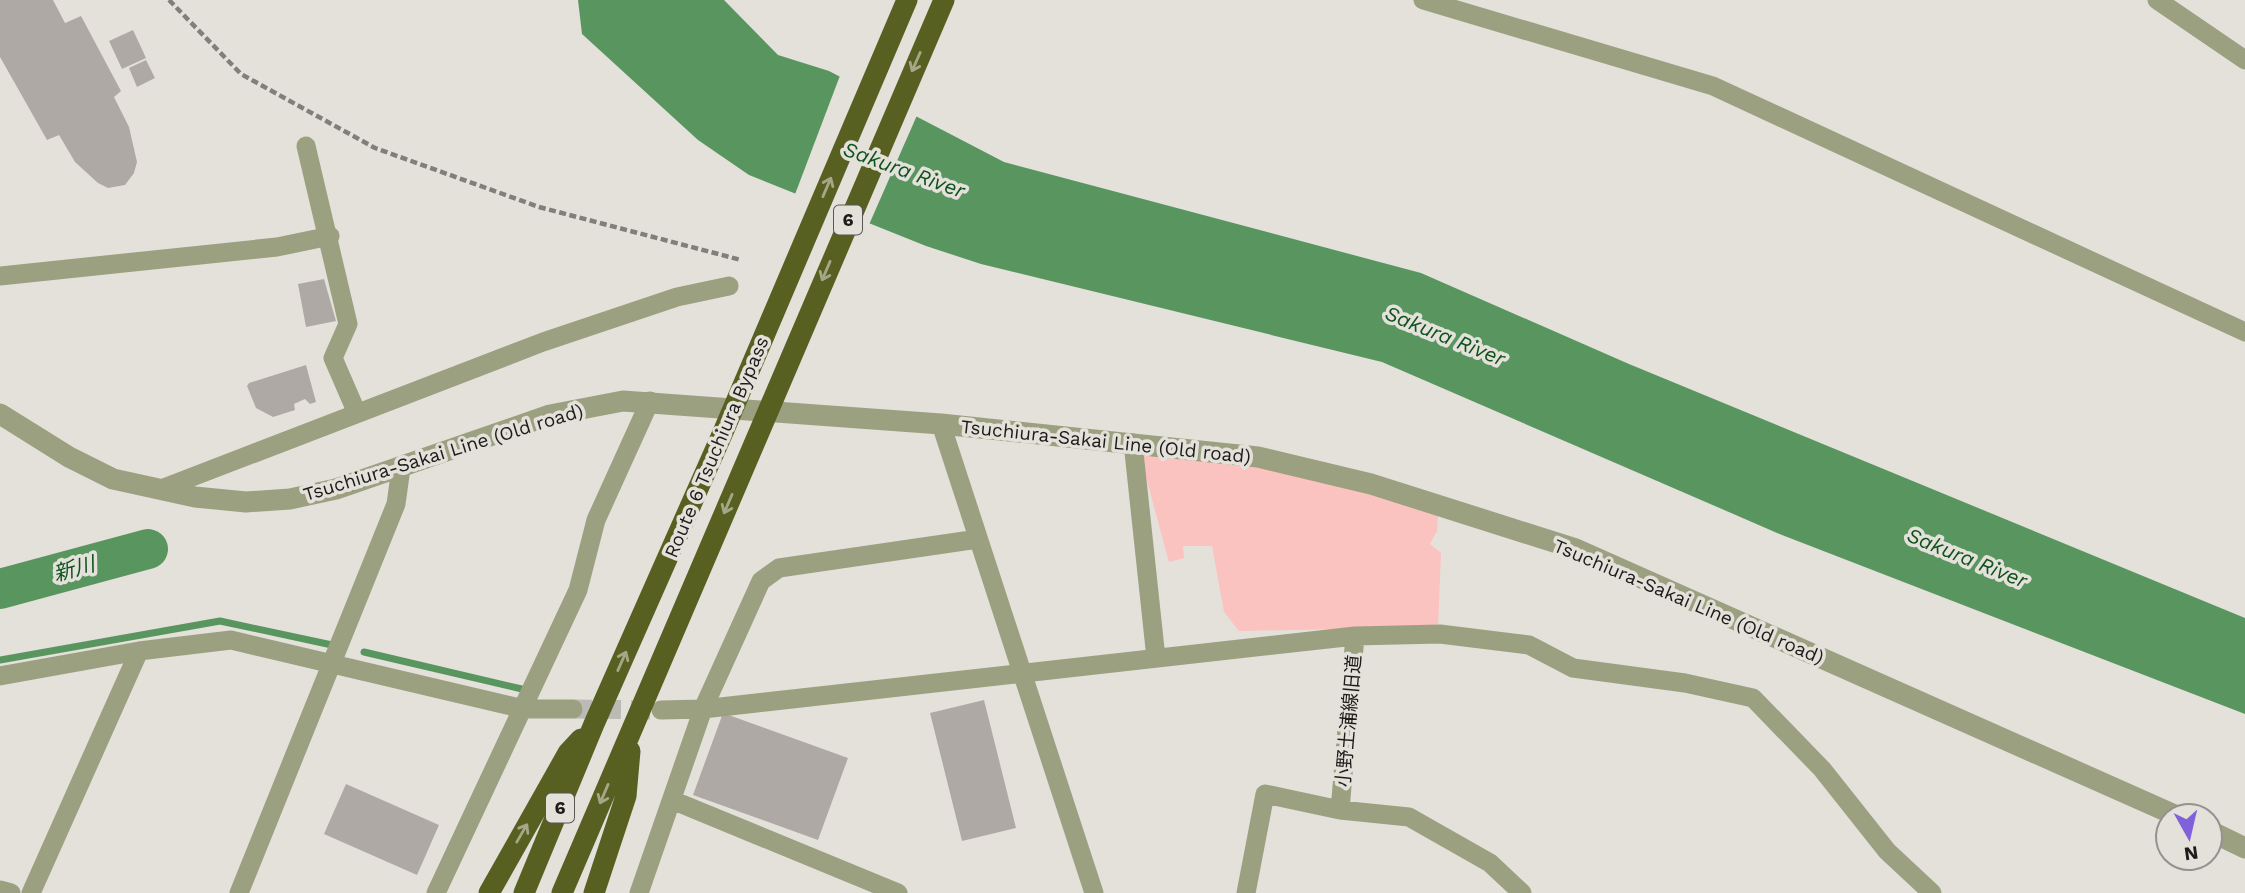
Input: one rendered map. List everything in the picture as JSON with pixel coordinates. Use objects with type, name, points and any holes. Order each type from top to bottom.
[{"type":"highway","name":"Route 6 Tsuchiura Bypass","points":[[562,893],[944,0]]},
{"type":"highway","name":"Route 6 Tsuchiura Bypass","points":[[524,893],[594,723],[724,430],[903,5]]},
{"type":"highway","points":[[489,893],[568,753],[594,723]]},
{"type":"highway","points":[[594,893],[626,796],[631,732]]},
{"type":"street","points":[[1423,0],[1713,86],[2245,332]]},
{"type":"street","points":[[2157,0],[2245,60]]},
{"type":"street","points":[[306,146],[323,224],[330,236],[348,324],[334,358],[356,411]]},
{"type":"street","points":[[0,276],[277,247],[330,236]]},
{"type":"street","points":[[161,489],[356,411],[652,305],[729,286]]},
{"type":"street","points":[[436,893],[578,590],[596,520],[650,401]]},
{"type":"street","name":"Tsuchiura-Sakai Line (Old road)","points":[[0,414],[69,457],[114,478],[161,489],[246,502],[290,499],[336,489],[551,415],[594,405],[650,401],[941,424],[1258,457],[1371,485],[1576,548],[2154,806]]},
{"type":"street","points":[[941,424],[1094,893]]},
{"type":"street","points":[[1133,443],[1156,658]]},
{"type":"street","points":[[239,893],[396,504],[401,468]]},
{"type":"street","points":[[639,893],[703,709],[761,581],[779,568],[978,539]]},
{"type":"street","points":[[1355,636],[1440,634],[1529,645],[1573,668],[1685,683],[1753,698],[1822,769],[1887,851],[1932,893]]},
{"type":"street","name":"小野土浦線旧道","points":[[661,710],[703,709],[1355,636],[1340,810],[1409,817],[1490,863],[1522,893]]},
{"type":"street","points":[[0,676],[139,651],[231,640],[524,709],[573,709]]},
{"type":"street","points":[[31,893],[139,651]]},
{"type":"street","points":[[1246,893],[1265,793],[1340,810]]},
{"type":"street","points":[[672,800],[898,893]]},
{"type":"street","points":[[2224,838],[2245,848]]},
{"type":"street","points":[[0,890],[11,893]]},
{"type":"path","points":[[169,0],[241,74],[375,148],[539,207],[741,260]]},
{"type":"shaded area","points":[[1138,448],[1256,464],[1371,492],[1438,516],[1437,531],[1430,544],[1441,553],[1438,627],[1239,631],[1224,612],[1212,546],[1183,546],[1184,558],[1169,562]]},
{"type":"water","name":"Sakura River","points":[[578,0],[724,0],[778,55],[829,71],[1004,162],[1421,273],[1629,364],[2245,618],[2245,714],[1782,535],[1382,362],[981,264],[926,246],[749,175],[698,140],[582,34]]},
{"type":"pier","points":[[841,73],[918,113],[868,227],[794,197]]},
{"type":"building","points":[[0,0],[53,0],[65,23],[81,16],[121,91],[114,97],[129,127],[137,162],[134,173],[125,185],[108,188],[98,183],[75,162],[59,135],[47,140],[0,57]]},
{"type":"building","points":[[133,30],[146,58],[122,69],[109,41]]},
{"type":"building","points":[[146,60],[155,78],[137,87],[129,68]]},
{"type":"building","points":[[324,279],[336,321],[306,327],[298,284]]},
{"type":"building","points":[[306,365],[316,402],[310,404],[305,399],[294,404],[295,410],[273,417],[256,408],[247,386],[249,383]]},
{"type":"building","points":[[984,700],[1016,828],[962,841],[930,713]]},
{"type":"building","points":[[723,713],[848,758],[818,840],[693,795]]},
{"type":"building","points":[[346,784],[439,825],[417,875],[324,834]]},
{"type":"waterway","name":"新川","points":[[0,589],[148,549]]},
{"type":"waterway","points":[[0,660],[220,621],[332,645]]},
{"type":"waterway","points":[[364,652],[526,690]]},
{"type":"tunnel","points":[[573,709],[656,710]]}]
